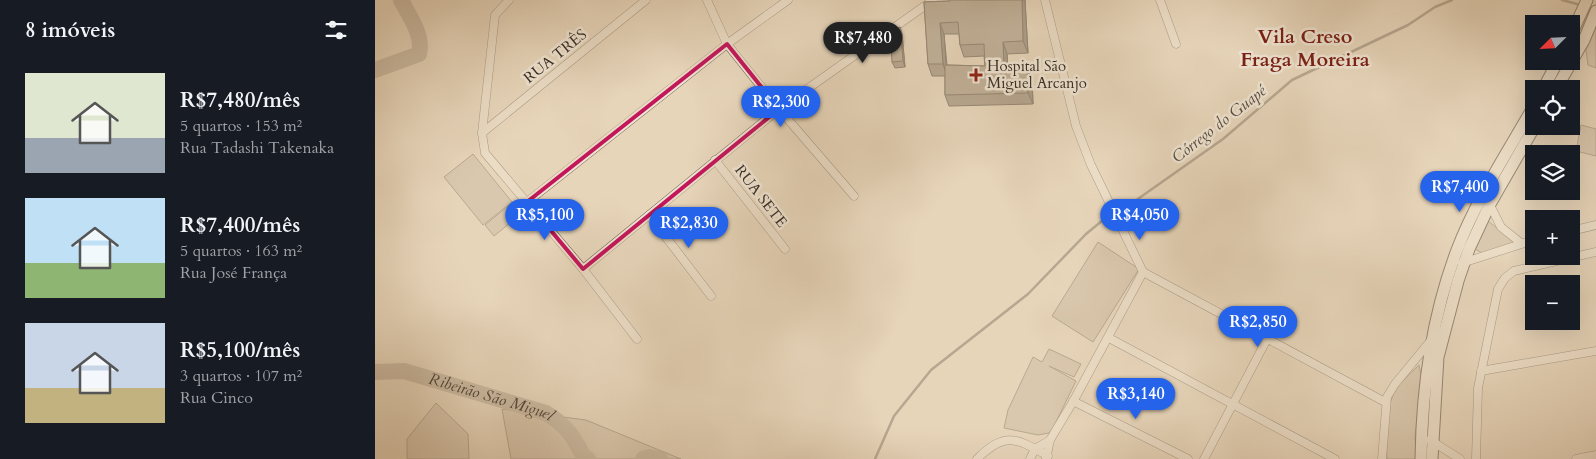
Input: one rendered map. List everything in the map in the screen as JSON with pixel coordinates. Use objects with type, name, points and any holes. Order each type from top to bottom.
[{"type":"main road","points":[[1580,15],[1587,0]]},
{"type":"main road","points":[[1562,80],[1584,40],[1596,11]]},
{"type":"main road","points":[[1421,459],[1427,438],[1438,357],[1437,340],[1458,261],[1525,124]]},
{"type":"main road","points":[[1486,201],[1529,135]]},
{"type":"main road","points":[[1427,438],[1432,459]]},
{"type":"street","points":[[509,0],[495,15],[482,132],[485,153],[583,269],[637,339]]},
{"type":"street","name":"RUA TRÊS","points":[[482,132],[646,0]]},
{"type":"street","points":[[707,0],[727,44],[779,109],[854,196]]},
{"type":"street","points":[[527,202],[727,44],[788,0]]},
{"type":"street","points":[[583,269],[779,109],[933,0]]},
{"type":"street","points":[[1045,0],[1076,126],[1108,201],[1143,272],[1385,402]]},
{"type":"street","points":[[1160,0],[1176,44]]},
{"type":"street","name":"RUA SETE","points":[[715,160],[785,249]]},
{"type":"street","points":[[1486,201],[1501,227],[1521,243]]},
{"type":"street","points":[[649,215],[711,296]]},
{"type":"street","points":[[1580,229],[1596,225]]},
{"type":"street","points":[[1458,261],[1525,242]]},
{"type":"street","points":[[1476,459],[1477,388],[1498,289],[1505,278],[1513,272],[1596,252]]},
{"type":"street","points":[[977,459],[989,447],[1005,438],[1014,439],[1047,457],[1050,440],[1109,338],[1143,272]]},
{"type":"street","points":[[1109,338],[1335,459]]},
{"type":"street","points":[[1204,459],[1267,339]]},
{"type":"street","points":[[1382,459],[1385,402],[1395,384],[1437,340]]},
{"type":"street","points":[[1481,371],[1596,351]]},
{"type":"street","points":[[1073,402],[1188,459]]},
{"type":"street","points":[[1427,438],[1460,459]]},
{"type":"street","points":[[1030,459],[1035,449],[1050,440]]},
{"type":"street","points":[[1575,459],[1596,455]]},
{"type":"highlighted area","points":[[727,44],[779,109],[583,269],[527,202]]},
{"type":"shaded area","points":[[1596,27],[1596,68],[1588,65],[1586,50]]},
{"type":"shaded area","points":[[1581,125],[1596,129],[1596,156],[1580,152],[1580,145],[1577,145]]},
{"type":"shaded area","points":[[473,154],[512,202],[483,225],[444,177]]},
{"type":"shaded area","points":[[512,203],[521,214],[494,236],[485,225]]},
{"type":"shaded area","points":[[1487,220],[1515,243],[1482,253],[1473,248]]},
{"type":"shaded area","points":[[1098,242],[1139,269],[1093,342],[1052,316]]},
{"type":"shaded area","points":[[1049,349],[1081,364],[1074,377],[1049,366],[1076,381],[1053,428],[1049,433],[1038,435],[1004,428],[1008,410],[1033,357],[1042,362]]},
{"type":"shaded area","points":[[1419,365],[1421,375],[1415,438],[1417,459],[1387,459],[1387,420],[1391,401],[1399,385]]},
{"type":"shaded area","points":[[436,403],[468,434],[469,459],[407,459],[407,439]]},
{"type":"shaded area","points":[[502,409],[586,420],[681,459],[511,459]]},
{"type":"building","points":[[1022,0],[1023,41],[1003,42],[1004,67],[1027,66],[1028,93],[945,95],[945,65],[985,66],[984,44],[960,45],[958,22],[940,23],[943,64],[928,64],[924,2]]},
{"type":"building","points":[[900,27],[903,61],[892,62],[890,30]]},
{"type":"waterway","name":"Ribeirão São Miguel","points":[[375,70],[419,54],[418,33],[401,0]]},
{"type":"waterway","name":"Córrego do Guapé","points":[[1135,201],[1223,139],[1292,80],[1408,25],[1435,7],[1452,0]]},
{"type":"waterway","name":"Córrego do Guapé","points":[[1562,0],[1581,5]]},
{"type":"waterway","name":"Córrego do Guapé","points":[[875,459],[894,416],[931,370],[1028,294],[1086,234],[1109,215]]},
{"type":"waterway","name":"Ribeirão São Miguel","points":[[375,372],[404,371],[546,413],[564,427],[573,437],[584,457],[588,459]]},
{"type":"waterway","name":"Ribeirão São Miguel","points":[[643,459],[649,457],[660,459]]},
{"type":"place","name":"Hospital São Miguel Arcanjo","points":[[976,75]]},
{"type":"district","name":"Vila Creso Fraga Moreira","points":[[1305,48]]}]
